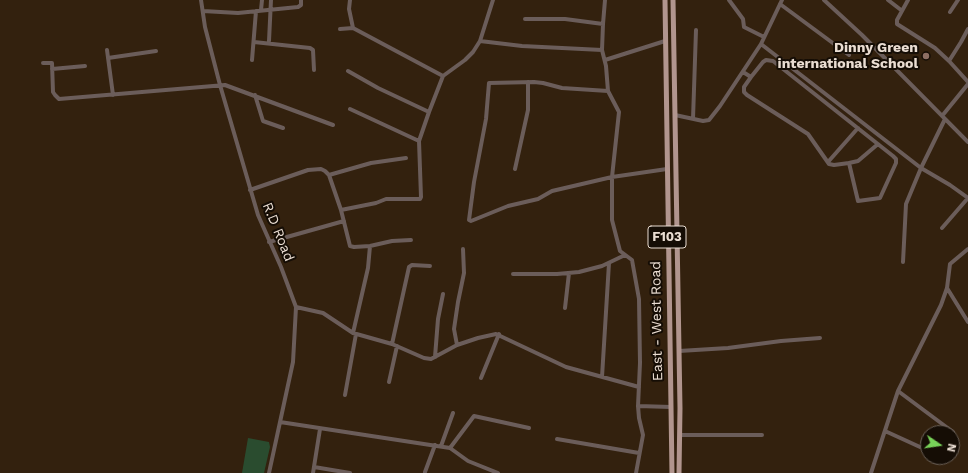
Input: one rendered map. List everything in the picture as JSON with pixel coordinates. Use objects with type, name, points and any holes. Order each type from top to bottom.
[{"type":"main road","name":"East - West Road","points":[[665,0],[672,473]]},
{"type":"main road","name":"East - West Road","points":[[673,0],[679,351],[679,473]]},
{"type":"main road","points":[[668,245],[677,245]]},
{"type":"street","name":"R.D Road","points":[[201,0],[205,27],[250,190],[258,215],[281,267],[296,307],[293,362],[270,473]]},
{"type":"street","points":[[252,60],[262,0]]},
{"type":"street","points":[[269,41],[271,0]]},
{"type":"street","points":[[203,11],[238,13],[298,7],[301,0]]},
{"type":"street","points":[[350,0],[349,12],[353,28]]},
{"type":"street","points":[[341,210],[376,203],[386,199],[420,199],[419,141],[429,112],[443,76],[464,60],[480,41],[493,0]]},
{"type":"street","points":[[605,0],[602,50],[605,60],[608,91],[619,112],[612,177],[612,220],[620,251],[632,260],[639,298],[638,406],[643,435],[636,473]]},
{"type":"street","points":[[729,0],[743,19],[744,27],[764,36]]},
{"type":"street","points":[[675,115],[703,121],[709,120],[761,44],[782,0]]},
{"type":"street","points":[[888,0],[901,10]]},
{"type":"street","points":[[902,262],[906,204],[944,118],[968,83],[949,61],[929,44],[897,24],[896,22],[901,10],[908,0]]},
{"type":"street","points":[[950,12],[958,0]]},
{"type":"street","points":[[826,1],[862,35],[968,142]]},
{"type":"street","points":[[780,4],[849,55]]},
{"type":"street","points":[[525,19],[566,19],[603,24]]},
{"type":"street","points":[[340,29],[353,28],[443,76]]},
{"type":"street","points":[[949,61],[968,28]]},
{"type":"street","points":[[693,119],[696,30]]},
{"type":"street","points":[[480,41],[522,46],[602,50]]},
{"type":"street","points":[[254,42],[310,48],[313,50],[314,70]]},
{"type":"street","points":[[605,60],[665,42]]},
{"type":"street","points":[[761,44],[921,168],[950,185],[968,198],[942,228]]},
{"type":"street","points":[[107,50],[113,95]]},
{"type":"street","points":[[108,58],[156,52]]},
{"type":"street","points":[[849,163],[857,200],[859,202],[880,198],[896,163],[896,159],[878,144],[773,60],[766,60],[763,62],[744,87],[744,92],[808,134],[828,162],[834,165],[858,161],[878,144]]},
{"type":"street","points":[[43,63],[52,63],[53,92],[59,99],[220,85],[255,95],[332,125]]},
{"type":"street","points":[[52,69],[85,66]]},
{"type":"street","points":[[348,71],[378,88],[429,112]]},
{"type":"street","points":[[743,72],[751,77]]},
{"type":"street","points":[[515,169],[528,110],[528,82]]},
{"type":"street","points":[[608,91],[562,88],[543,83],[489,83],[486,119],[468,220],[471,221],[508,206],[538,199],[552,192],[612,177],[667,169]]},
{"type":"street","points":[[255,95],[263,120],[283,128]]},
{"type":"street","points":[[350,110],[419,141]]},
{"type":"street","points":[[828,162],[858,128]]},
{"type":"street","points":[[329,175],[371,163],[406,158]]},
{"type":"street","points":[[250,190],[308,170],[325,170],[329,175],[341,210],[350,246],[370,246],[392,241],[411,240]]},
{"type":"street","points":[[269,242],[344,222]]},
{"type":"street","points":[[345,395],[355,333],[368,268],[370,246]]},
{"type":"street","points":[[871,473],[898,391],[934,319],[947,288],[950,264],[968,248]]},
{"type":"street","points":[[457,345],[454,329],[464,273],[463,249]]},
{"type":"street","points":[[513,274],[569,273],[590,270],[625,255]]},
{"type":"street","points":[[602,377],[609,263]]},
{"type":"street","points":[[389,382],[394,345],[410,265],[430,266]]},
{"type":"street","points":[[565,308],[569,273]]},
{"type":"street","points":[[947,288],[968,322]]},
{"type":"street","points":[[435,356],[438,319],[443,294]]},
{"type":"street","points":[[296,307],[328,315],[355,333],[394,345],[424,358],[431,359],[457,345],[492,334],[499,334],[552,361],[572,369],[639,387]]},
{"type":"street","points":[[481,378],[499,334]]},
{"type":"street","points":[[679,351],[728,348],[781,341],[820,338]]},
{"type":"street","points":[[898,391],[944,425]]},
{"type":"street","points":[[638,406],[670,407]]},
{"type":"street","points":[[441,446],[453,413]]},
{"type":"street","points":[[450,448],[474,416],[529,428]]},
{"type":"street","points":[[280,422],[450,448],[468,461],[498,473]]},
{"type":"street","points":[[313,473],[320,429]]},
{"type":"street","points":[[885,432],[920,447]]},
{"type":"street","points":[[680,435],[762,435]]},
{"type":"street","points":[[557,439],[639,453]]},
{"type":"street","points":[[425,472],[435,446]]},
{"type":"street","points":[[314,467],[350,473]]},
{"type":"green space","points":[[248,438],[269,442],[270,447],[264,473],[242,473]]},
{"type":"place","name":"Dinny Green international School","points":[[926,56]]}]
